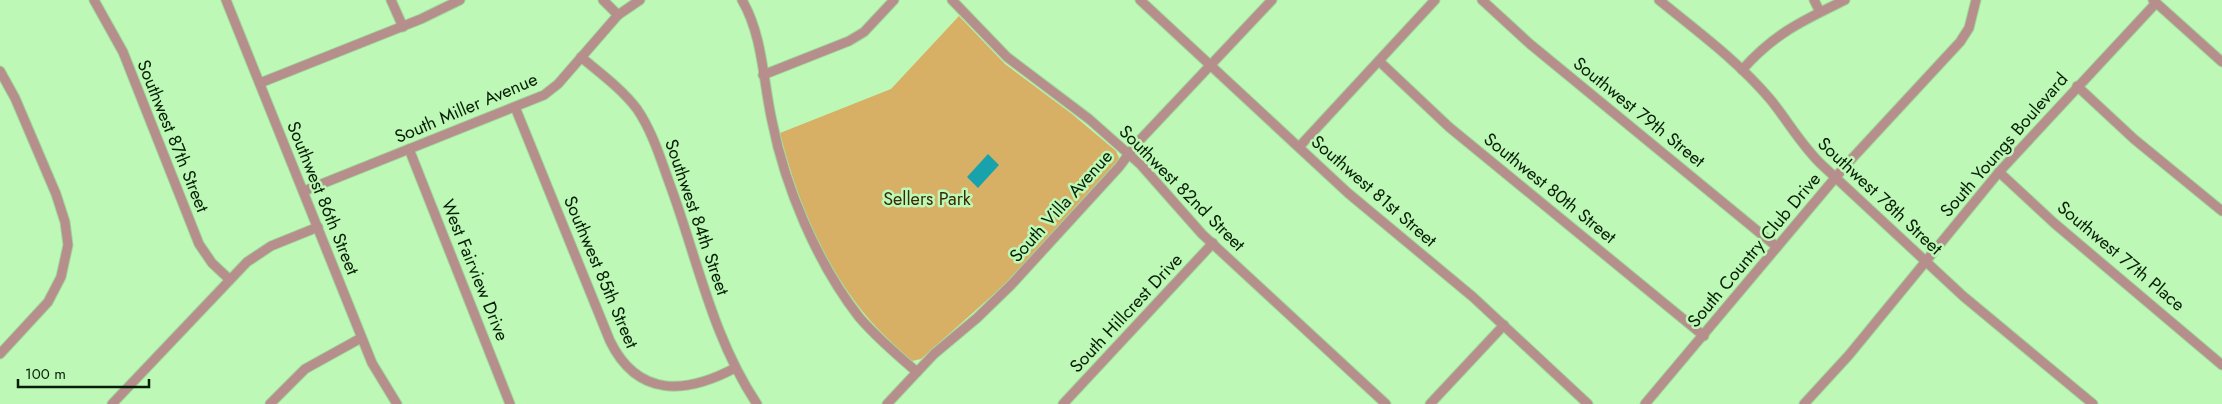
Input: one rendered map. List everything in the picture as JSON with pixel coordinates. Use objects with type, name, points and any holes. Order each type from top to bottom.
[{"type":"street","name":"Southwest 87th Street","points":[[94,0],[122,52],[199,244],[212,263],[228,279]]},
{"type":"street","name":"Southwest 86th Street","points":[[226,0],[362,338],[379,377],[397,404]]},
{"type":"street","points":[[391,0],[403,26]]},
{"type":"street","points":[[260,84],[403,26],[460,0]]},
{"type":"street","points":[[603,0],[618,15]]},
{"type":"street","name":"South Miller Avenue","points":[[304,191],[516,107],[550,91],[618,15],[640,0]]},
{"type":"street","points":[[742,0],[755,26],[779,151],[817,251],[859,317],[872,332],[917,372]]},
{"type":"street","points":[[763,75],[849,42],[864,32],[894,0]]},
{"type":"street","name":"Southwest 82nd Street","points":[[952,0],[995,47],[1032,78],[1083,115],[1129,155],[1213,243],[1386,404]]},
{"type":"street","name":"Southwest 81st Street","points":[[1140,0],[1378,219],[1456,282],[1588,404]]},
{"type":"street","name":"South Villa Avenue","points":[[887,404],[917,372],[1005,290],[1210,65],[1272,0]]},
{"type":"street","points":[[1299,147],[1435,0]]},
{"type":"street","name":"Southwest 79th Street","points":[[1482,0],[1542,54],[1777,247]]},
{"type":"street","name":"Southwest 78th Street","points":[[1659,0],[1742,70],[1770,99],[1805,148],[1925,261],[1963,296],[2092,404]]},
{"type":"street","points":[[1814,0],[1820,12]]},
{"type":"street","points":[[1742,70],[1775,37],[1845,0]]},
{"type":"street","name":"South Country Club Drive","points":[[1645,404],[1704,336],[1835,177],[1960,42],[1969,28],[1976,0]]},
{"type":"street","points":[[2154,1],[2222,62]]},
{"type":"street","name":"South Youngs Boulevard","points":[[1804,404],[1849,355],[1999,172],[2154,1]]},
{"type":"street","name":"Southwest 84th Street","points":[[581,57],[628,98],[649,129],[674,195],[717,326],[735,368],[757,404]]},
{"type":"street","name":"Southwest 80th Street","points":[[1379,61],[1456,133],[1704,336]]},
{"type":"street","points":[[0,72],[26,122],[62,211],[68,245],[64,266],[48,302],[0,354]]},
{"type":"street","points":[[2077,86],[2139,144],[2222,211]]},
{"type":"street","name":"Southwest 85th Street","points":[[516,107],[607,333],[622,361],[639,376],[670,387],[701,384],[735,368]]},
{"type":"street","name":"West Fairview Drive","points":[[409,149],[510,404]]},
{"type":"street","name":"Southwest 77th Place","points":[[1999,172],[2054,222],[2222,365]]},
{"type":"street","points":[[112,404],[228,279],[263,250],[318,227]]},
{"type":"street","name":"South Hillcrest Drive","points":[[1063,404],[1213,243]]},
{"type":"street","points":[[1430,404],[1504,325]]},
{"type":"street","points":[[270,404],[305,369],[362,338]]},
{"type":"green space","name":"Sellers Park","points":[[959,16],[1005,64],[1072,114],[1116,151],[1119,158],[1115,166],[1004,285],[921,359],[912,361],[869,319],[834,271],[820,245],[797,190],[780,133],[891,89]]},
{"type":"water","points":[[988,154],[999,165],[978,188],[967,177]]}]
